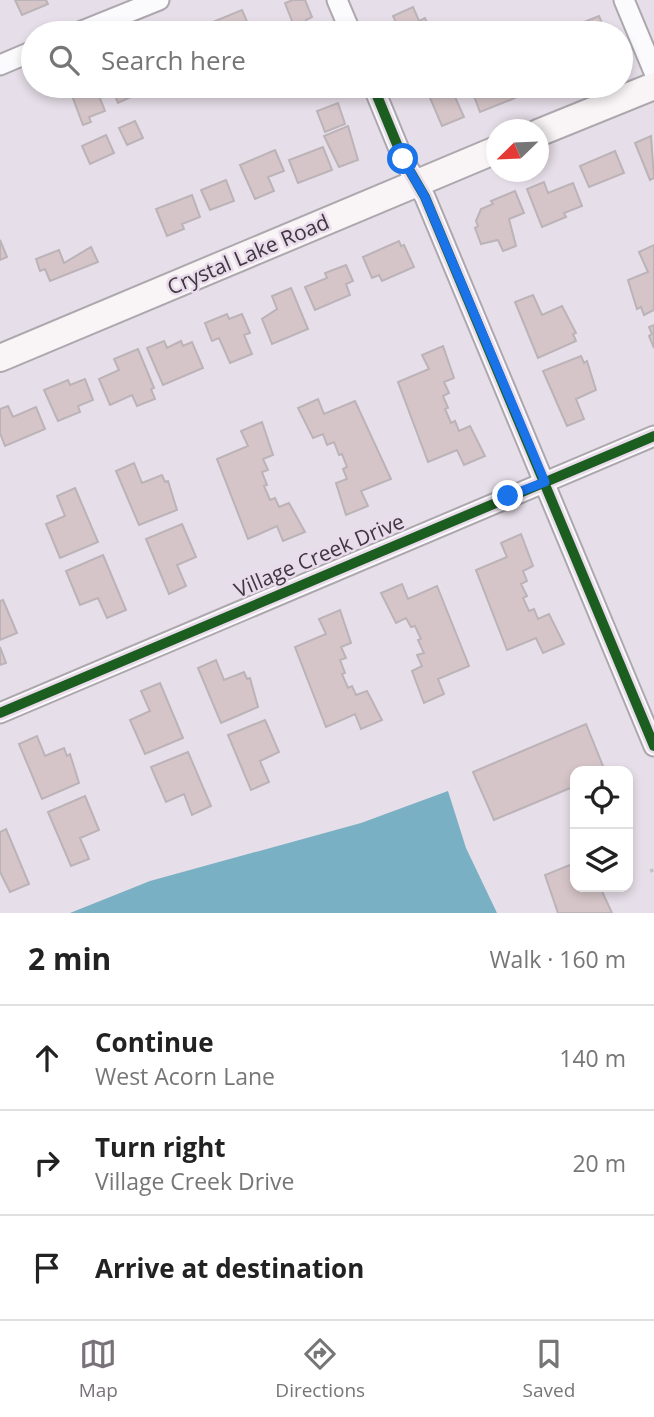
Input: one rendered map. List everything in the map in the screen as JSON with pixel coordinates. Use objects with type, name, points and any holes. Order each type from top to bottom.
[{"type":"street","points":[[107,21],[159,0]]},
{"type":"street","points":[[337,0],[346,21]]},
{"type":"street","points":[[624,0],[633,21]]},
{"type":"street","points":[[633,22],[654,72]]},
{"type":"street","points":[[0,65],[21,56]]},
{"type":"street","points":[[633,95],[654,86]]},
{"type":"street","points":[[378,98],[403,159],[419,182],[654,746]]},
{"type":"street","points":[[549,129],[624,98]]},
{"type":"street","name":"Crystal Lake Road","points":[[0,358],[486,154]]},
{"type":"street","name":"Village Creek Drive","points":[[0,713],[654,436]]},
{"type":"water","points":[[448,791],[466,848],[497,913],[70,913],[150,881],[361,823]]},
{"type":"building","points":[[15,0],[46,0],[48,4],[22,15]]},
{"type":"building","points":[[305,0],[312,17],[306,21],[292,21],[285,3]]},
{"type":"building","points":[[413,7],[419,21],[395,21],[393,16]]},
{"type":"building","points":[[242,10],[247,21],[215,21]]},
{"type":"building","points":[[599,16],[601,21],[586,21]]},
{"type":"building","points":[[73,98],[100,98],[105,111],[89,117],[91,122],[83,125]]},
{"type":"building","points":[[116,98],[129,98],[118,103]]},
{"type":"building","points":[[430,98],[455,98],[464,117],[442,126]]},
{"type":"building","points":[[475,98],[515,98],[480,112]]},
{"type":"building","points":[[338,103],[345,124],[325,132],[317,111]]},
{"type":"building","points":[[135,121],[143,138],[127,145],[119,128]]},
{"type":"building","points":[[348,126],[358,160],[339,167],[324,136]]},
{"type":"building","points":[[106,135],[114,153],[90,164],[82,146]]},
{"type":"building","points":[[651,136],[654,178],[650,180],[635,143]]},
{"type":"building","points":[[323,147],[332,170],[298,183],[289,160]]},
{"type":"building","points":[[275,150],[284,171],[268,177],[274,191],[255,199],[240,165]]},
{"type":"building","points":[[615,151],[624,173],[589,187],[580,166]]},
{"type":"building","points":[[226,180],[234,201],[210,210],[201,190]]},
{"type":"building","points":[[544,182],[548,193],[573,183],[582,206],[564,213],[566,217],[542,227],[527,189]]},
{"type":"building","points":[[515,191],[524,213],[509,219],[516,246],[503,251],[498,240],[481,244],[475,228],[478,226],[476,221],[481,209],[493,204],[491,201]]},
{"type":"building","points":[[192,195],[200,217],[182,224],[184,229],[167,236],[156,209]]},
{"type":"building","points":[[0,240],[7,257],[0,260]]},
{"type":"building","points":[[399,241],[401,246],[404,245],[414,267],[382,281],[379,275],[372,278],[363,257]]},
{"type":"building","points":[[654,245],[654,310],[644,315],[641,307],[637,309],[628,280],[648,272],[639,252]]},
{"type":"building","points":[[91,247],[98,262],[50,281],[45,269],[40,271],[36,259],[59,250],[64,263]]},
{"type":"building","points":[[346,265],[353,281],[346,284],[350,295],[315,310],[305,287],[327,278],[325,273]]},
{"type":"building","points":[[291,288],[308,329],[272,344],[262,319],[277,309],[272,296]]},
{"type":"building","points":[[533,295],[542,315],[562,306],[576,333],[573,334],[576,341],[538,358],[515,302]]},
{"type":"building","points":[[227,314],[229,319],[242,314],[250,333],[244,335],[252,354],[230,363],[219,338],[212,341],[205,323]]},
{"type":"building","points":[[654,325],[654,348],[649,327]]},
{"type":"building","points":[[164,341],[167,348],[181,341],[183,346],[192,342],[203,368],[163,385],[147,348]]},
{"type":"building","points":[[443,346],[454,378],[444,382],[449,393],[443,396],[448,408],[445,409],[451,423],[455,421],[459,431],[470,426],[485,456],[464,465],[457,450],[428,462],[398,382],[429,369],[422,355]]},
{"type":"building","points":[[138,349],[154,388],[151,389],[155,399],[137,406],[132,395],[110,405],[99,379],[119,370],[114,359]]},
{"type":"building","points":[[581,356],[584,363],[587,361],[596,390],[576,399],[584,419],[567,426],[543,371]]},
{"type":"building","points":[[85,379],[93,400],[78,406],[80,412],[58,421],[44,390],[68,380],[70,385]]},
{"type":"building","points":[[318,399],[324,414],[355,401],[391,479],[361,491],[368,506],[346,515],[336,483],[347,479],[343,469],[347,467],[342,454],[339,455],[334,442],[327,445],[323,434],[313,438],[298,408]]},
{"type":"building","points":[[8,406],[13,417],[36,407],[45,429],[5,446],[0,433],[0,409]]},
{"type":"building","points":[[262,422],[273,455],[263,459],[268,470],[262,472],[267,485],[264,486],[270,500],[275,498],[279,507],[289,503],[305,532],[283,541],[277,526],[248,539],[217,459],[248,446],[241,431]]},
{"type":"building","points":[[134,463],[142,483],[162,475],[165,482],[168,481],[177,510],[139,525],[116,471]]},
{"type":"building","points":[[75,488],[98,542],[60,558],[46,524],[65,516],[57,496]]},
{"type":"building","points":[[182,524],[196,557],[177,565],[186,586],[169,594],[146,539]]},
{"type":"building","points":[[521,534],[533,566],[523,571],[527,581],[521,584],[527,596],[523,598],[529,611],[534,609],[538,619],[549,614],[564,644],[543,653],[536,638],[507,650],[476,570],[507,557],[501,543]]},
{"type":"building","points":[[103,555],[126,610],[107,618],[98,598],[80,605],[66,571]]},
{"type":"building","points":[[402,584],[408,599],[437,586],[469,666],[438,679],[444,694],[424,703],[412,671],[422,666],[417,655],[424,653],[418,640],[421,639],[415,626],[411,627],[406,618],[396,623],[381,593]]},
{"type":"building","points":[[3,600],[17,633],[0,640],[0,601]]},
{"type":"building","points":[[340,610],[351,643],[341,647],[346,658],[340,660],[345,673],[342,674],[348,688],[352,686],[356,695],[367,691],[382,720],[361,729],[355,714],[326,727],[295,647],[326,634],[319,619]]},
{"type":"building","points":[[0,647],[6,663],[0,665]]},
{"type":"building","points":[[216,660],[224,680],[244,672],[247,679],[250,678],[258,707],[221,723],[198,668]]},
{"type":"building","points":[[160,683],[183,738],[145,754],[130,720],[150,711],[141,691]]},
{"type":"building","points":[[265,720],[279,752],[260,761],[269,782],[251,790],[228,735]]},
{"type":"building","points":[[586,724],[603,766],[570,766],[570,788],[494,820],[473,772]]},
{"type":"building","points":[[37,736],[45,756],[64,748],[67,756],[70,754],[79,783],[42,799],[19,744]]},
{"type":"building","points":[[188,752],[211,806],[192,815],[184,794],[166,802],[151,767]]},
{"type":"building","points":[[85,796],[99,830],[80,838],[89,859],[71,866],[48,812]]},
{"type":"building","points":[[6,829],[29,884],[10,892],[0,872],[0,832]]},
{"type":"building","points":[[570,865],[570,892],[602,892],[612,913],[558,913],[545,875]]},
{"type":"cycle path","points":[[378,98],[403,159],[425,197],[654,746]]},
{"type":"cycle path","points":[[0,713],[654,436]]},
{"type":"route","points":[[403,159],[419,182],[545,482],[508,496]]}]
